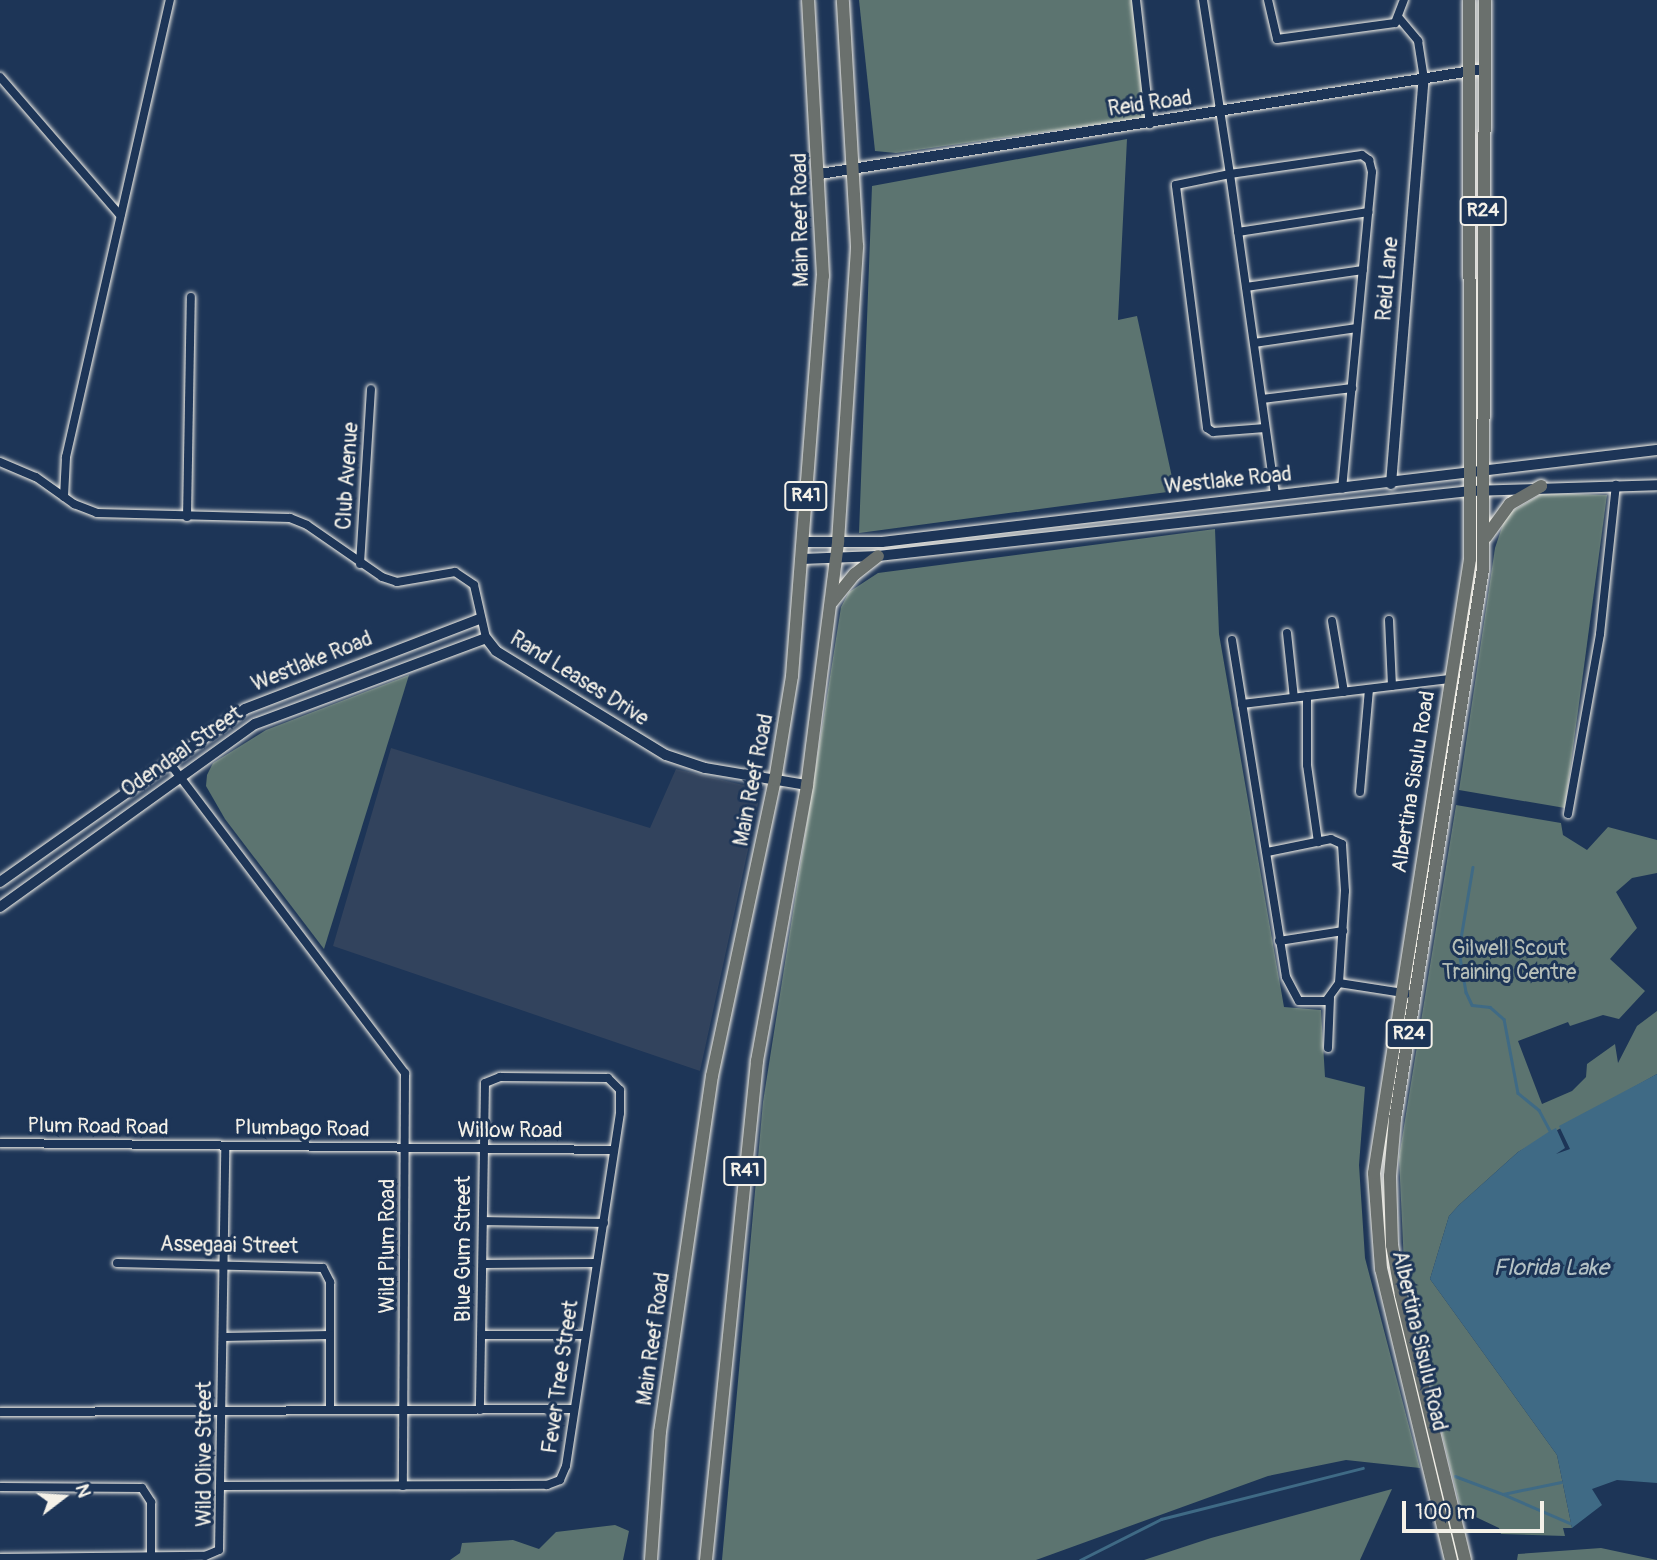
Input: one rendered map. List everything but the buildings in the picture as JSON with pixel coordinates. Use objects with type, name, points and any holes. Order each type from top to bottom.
[{"type":"main road","name":"Main Reef Road","points":[[651,1560],[660,1432],[712,1076],[775,780],[792,676],[821,316],[820,174],[808,0]]},
{"type":"main road","name":"R41","points":[[706,1560],[757,1061],[807,785],[838,542],[855,307],[856,170],[843,0]]},
{"type":"main road","name":"Albertina Sisulu Road","points":[[1451,1560],[1390,1313],[1376,1234],[1378,1132],[1469,572],[1469,0]]},
{"type":"main road","name":"Albertina Sisulu Road","points":[[1465,1560],[1392,1245],[1392,1147],[1485,540],[1485,0]]},
{"type":"main road","points":[[1485,540],[1510,504],[1541,486]]},
{"type":"main road","points":[[831,603],[849,579],[878,555]]},
{"type":"street","points":[[64,497],[66,457],[170,0]]},
{"type":"street","points":[[1136,0],[1150,124]]},
{"type":"street","points":[[1203,0],[1275,495]]},
{"type":"street","points":[[1268,0],[1277,39],[1374,28],[1395,23],[1404,0]]},
{"type":"street","points":[[1399,18],[1418,41],[1424,78]]},
{"type":"street","name":"Reid Road","points":[[820,174],[1220,113],[1484,69]]},
{"type":"street","points":[[0,77],[120,215]]},
{"type":"street","name":"Reid Lane","points":[[1391,484],[1424,78]]},
{"type":"street","points":[[1265,428],[1213,432],[1208,428],[1176,205],[1176,185],[1230,174],[1362,155],[1369,160],[1372,172],[1342,489]]},
{"type":"street","points":[[1238,232],[1368,212]]},
{"type":"street","points":[[1246,287],[1363,270]]},
{"type":"street","points":[[187,517],[191,296]]},
{"type":"street","points":[[1254,343],[1357,328]]},
{"type":"street","points":[[1262,399],[1352,388]]},
{"type":"street","name":"Club Avenue","points":[[360,564],[371,389]]},
{"type":"street","name":"Westlake Road","points":[[803,542],[882,542],[1275,495],[1391,484],[1657,450]]},
{"type":"street","name":"Rand Leases Drive","points":[[0,462],[36,477],[86,510],[111,516],[295,519],[342,547],[360,564],[397,582],[456,572],[465,576],[480,602],[480,618],[486,638],[506,657],[666,755],[705,768],[807,785]]},
{"type":"street","points":[[1568,814],[1600,634],[1616,485]]},
{"type":"street","name":"Westlake Road","points":[[802,559],[878,555],[1471,491],[1541,486],[1657,485]]},
{"type":"street","name":"Westlake Road","points":[[168,761],[245,709],[480,618]]},
{"type":"street","points":[[1390,620],[1392,686]]},
{"type":"street","points":[[1332,621],[1344,692]]},
{"type":"street","points":[[1287,633],[1294,698]]},
{"type":"street","name":"Odendaal Street","points":[[0,907],[179,775],[255,724],[285,710],[486,638]]},
{"type":"street","points":[[1232,640],[1279,941],[1294,997],[1308,1004],[1330,998]]},
{"type":"street","points":[[1242,704],[1450,679]]},
{"type":"street","points":[[1360,792],[1369,689]]},
{"type":"street","points":[[1307,696],[1307,765],[1318,842]]},
{"type":"street","name":"Odendaal Street","points":[[0,883],[168,761]]},
{"type":"street","name":"Wild Plum Road","points":[[168,761],[402,1068],[407,1083],[403,1486]]},
{"type":"street","points":[[1267,852],[1335,839],[1343,846],[1343,931],[1339,983],[1330,998],[1328,1048]]},
{"type":"street","points":[[1279,941],[1343,931]]},
{"type":"street","points":[[1339,983],[1416,995]]},
{"type":"street","name":"Fever Tree Street","points":[[222,1486],[553,1483],[564,1475],[604,1223],[621,1095],[608,1078],[495,1077],[483,1088]]},
{"type":"street","name":"Blue Gum Street","points":[[480,1410],[483,1088]]},
{"type":"street","name":"Plum Road Road","points":[[0,1143],[196,1145]]},
{"type":"street","name":"Plumbago Road","points":[[196,1145],[407,1149]]},
{"type":"street","name":"Wild Olive Street","points":[[0,1558],[151,1557],[216,1553],[222,1540],[225,1146]]},
{"type":"street","name":"Willow Road","points":[[407,1149],[614,1150]]},
{"type":"street","points":[[483,1221],[604,1223]]},
{"type":"street","name":"Assegaai Street","points":[[117,1263],[223,1263],[323,1268],[330,1282],[330,1410]]},
{"type":"street","points":[[483,1264],[596,1264]]},
{"type":"street","points":[[223,1337],[330,1335]]},
{"type":"street","points":[[482,1335],[585,1335]]},
{"type":"street","points":[[0,1412],[574,1409]]},
{"type":"street","points":[[0,1487],[142,1488],[151,1502],[151,1557]]},
{"type":"shaded area","points":[[391,748],[650,828],[676,769],[752,787],[759,799],[700,1071],[333,946]]},
{"type":"green space","points":[[859,0],[1132,0],[1149,117],[896,153],[875,151]]},
{"type":"green space","points":[[1127,139],[1118,320],[1137,316],[1175,491],[859,533],[872,186]]},
{"type":"green space","points":[[1543,493],[1607,495],[1565,808],[1459,790],[1495,548],[1506,515]]},
{"type":"green space","points":[[1215,529],[1219,634],[1284,1007],[1321,1010],[1325,1077],[1365,1087],[1359,1165],[1365,1258],[1420,1468],[1346,1460],[1268,1476],[1036,1560],[722,1560],[763,1102],[841,607],[849,592],[878,573]]},
{"type":"green space","points":[[409,675],[324,949],[225,819],[206,786],[207,775],[213,763],[266,730]]},
{"type":"green space","name":"Gilwell Scout Training Centre","points":[[1456,805],[1561,823],[1563,835],[1587,850],[1608,827],[1657,840],[1657,873],[1632,878],[1616,892],[1637,928],[1610,959],[1645,991],[1619,1019],[1603,1015],[1570,1026],[1568,1022],[1518,1041],[1542,1104],[1572,1091],[1586,1077],[1587,1064],[1615,1044],[1618,1063],[1637,1026],[1657,1011],[1657,1074],[1518,1152],[1459,1205],[1449,1216],[1430,1279],[1557,1455],[1572,1528],[1563,1528],[1565,1536],[1501,1534],[1499,1528],[1461,1510],[1405,1286],[1399,1157]]},
{"type":"green space","points":[[1392,1489],[1360,1560],[1144,1560],[1211,1538]]},
{"type":"green space","points":[[615,1525],[629,1531],[623,1560],[450,1560],[460,1553],[462,1543],[513,1540],[539,1549],[556,1532]]},
{"type":"green space","points":[[1601,1548],[1657,1560],[1517,1560],[1518,1554]]},
{"type":"water","name":"Florida Lake","points":[[1657,1074],[1657,1483],[1617,1480],[1592,1489],[1602,1505],[1572,1528],[1557,1455],[1430,1279],[1449,1216],[1459,1205],[1518,1152],[1550,1131],[1556,1128],[1565,1148],[1556,1154],[1570,1149],[1559,1126]]},
{"type":"waterway","points":[[1473,867],[1459,951],[1466,992],[1472,1005],[1490,1007],[1504,1019],[1518,1093],[1539,1110],[1550,1131]]},
{"type":"waterway","points":[[1080,1560],[1161,1519],[1363,1468]]},
{"type":"waterway","points":[[1455,1476],[1503,1494],[1561,1482]]},
{"type":"waterway","points":[[1505,1495],[1570,1523]]}]
